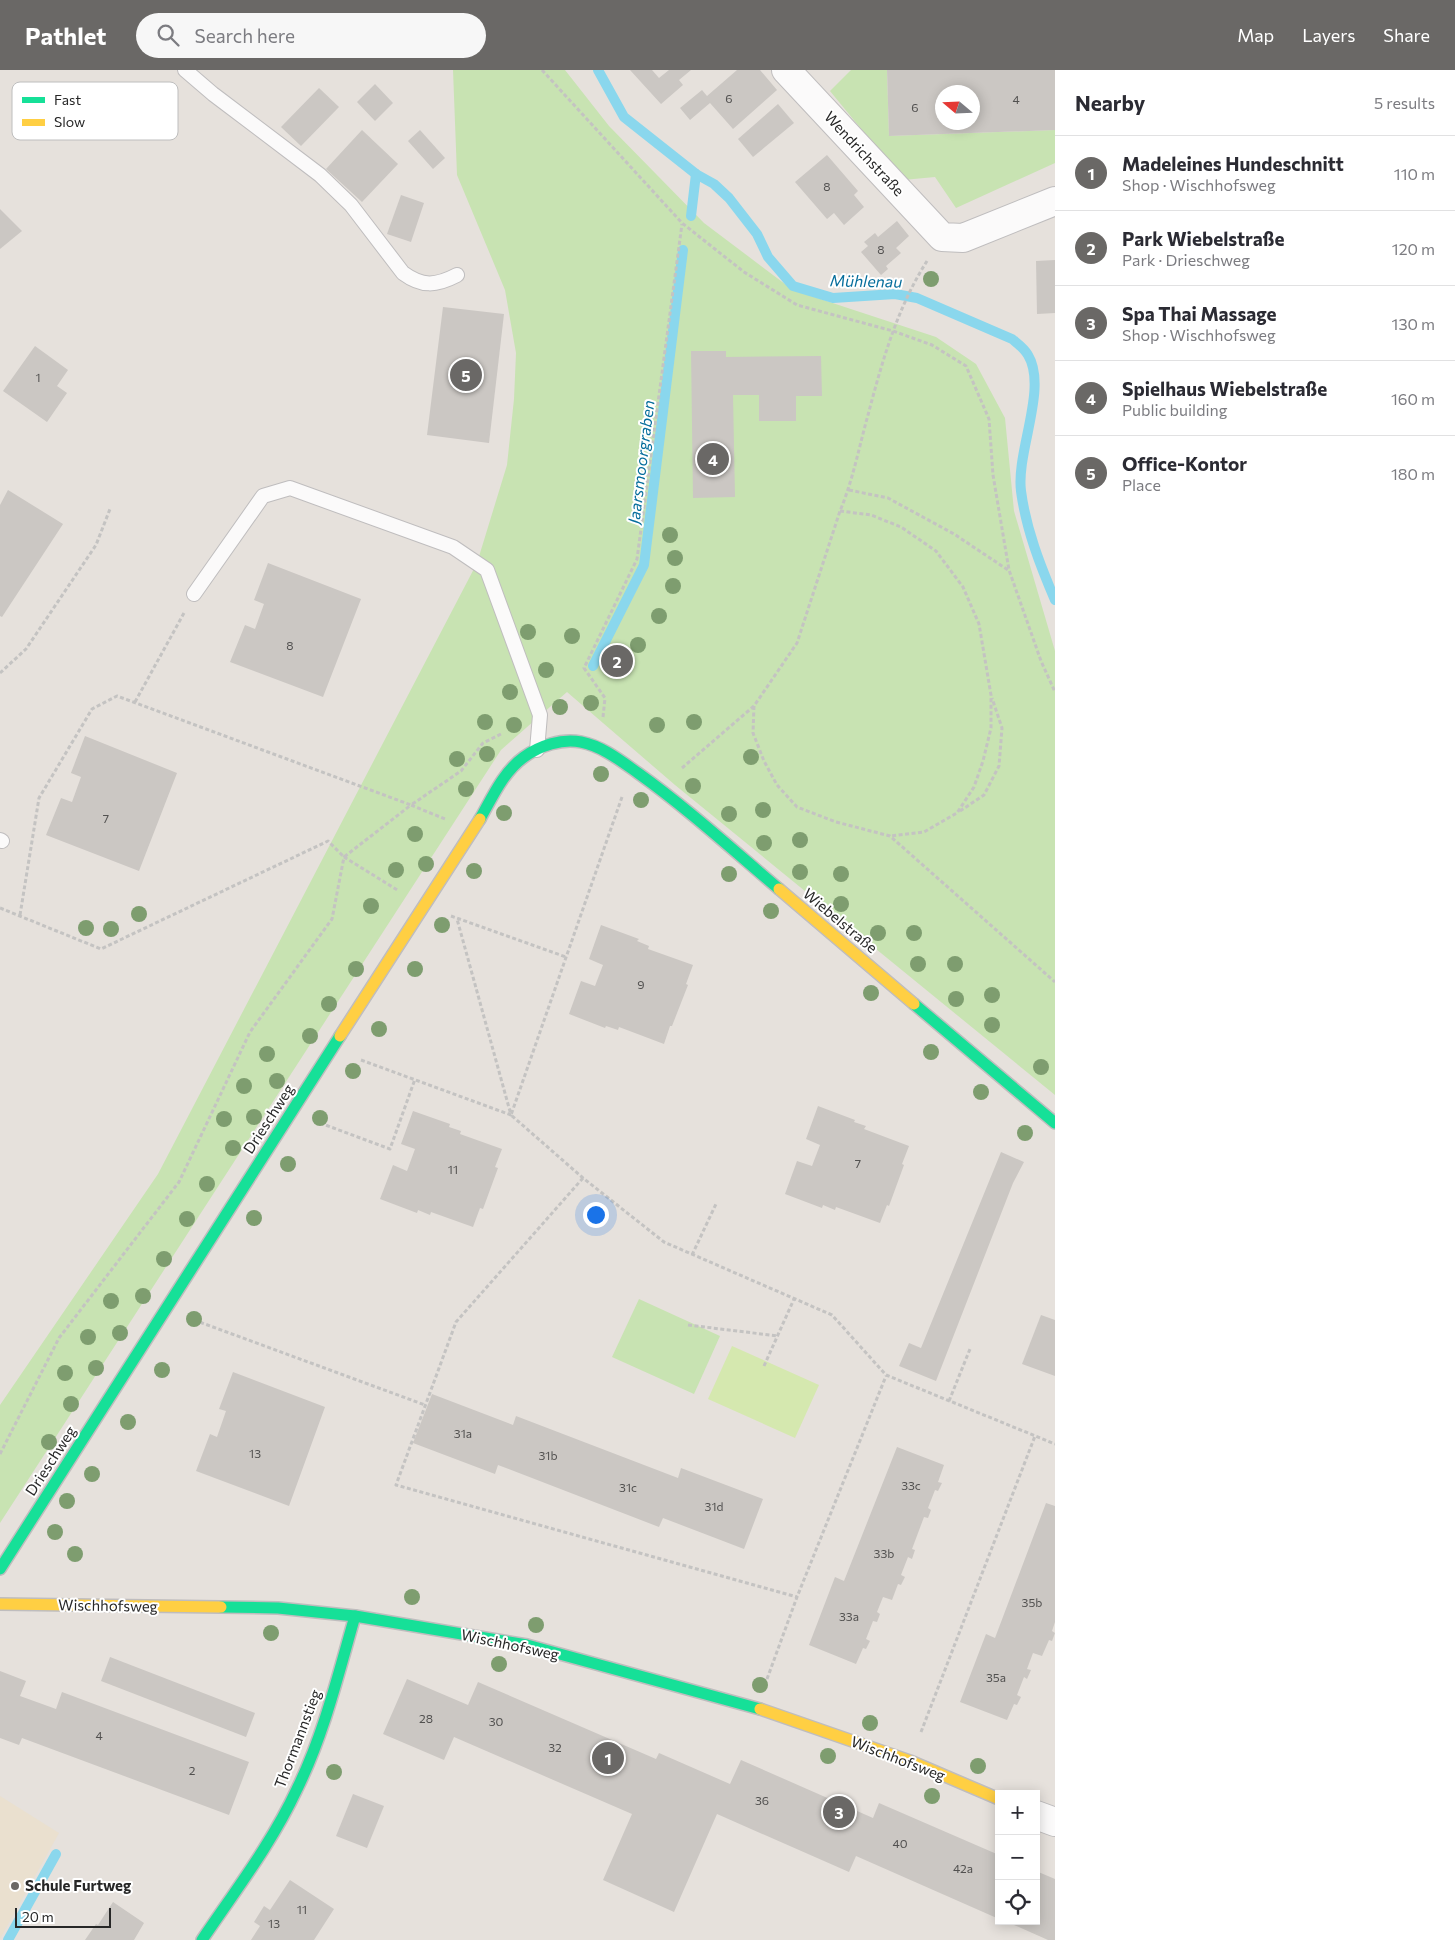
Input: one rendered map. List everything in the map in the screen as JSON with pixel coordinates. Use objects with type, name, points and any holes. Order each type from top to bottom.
[{"type":"street","name":"Wendrichstraße","points":[[786,70],[942,237],[963,238],[1055,201]]},
{"type":"street","name":"Drieschweg","points":[[0,1569],[507,775],[522,758],[537,750],[569,740],[584,742],[600,748]]},
{"type":"street","name":"Wiebelstraße","points":[[600,748],[658,787],[1055,1123]]},
{"type":"street","name":"Wischhofsweg","points":[[0,1604],[278,1608],[355,1616],[527,1645],[756,1708],[910,1761],[995,1797]]},
{"type":"street","name":"Thormannstieg","points":[[202,1940],[286,1812],[307,1768],[324,1724],[355,1616]]},
{"type":"street","points":[[1040,1816],[1055,1822]]},
{"type":"lane","points":[[185,70],[212,94],[320,175],[351,205],[403,273],[414,281],[432,284],[443,282],[456,275]]},
{"type":"lane","points":[[194,594],[263,496],[290,488],[453,547],[487,570],[540,715],[537,750]]},
{"type":"path","points":[[542,70],[682,223],[744,272],[797,305],[893,331],[932,345],[966,366],[989,419],[993,475],[1009,570],[1040,660],[1055,692]]},
{"type":"path","points":[[600,748],[605,698],[584,668],[637,558],[682,223]]},
{"type":"path","points":[[658,787],[754,706],[797,643],[840,511],[849,490],[868,414],[893,331],[914,282]]},
{"type":"path","points":[[849,490],[888,498],[954,534],[1009,570]]},
{"type":"path","points":[[0,673],[26,649],[96,545],[110,509]]},
{"type":"path","points":[[840,511],[871,515],[901,527],[936,551],[963,587],[979,624],[991,696],[991,728],[984,761],[974,786],[957,813]]},
{"type":"path","points":[[135,702],[194,594]]},
{"type":"path","points":[[20,915],[40,798],[92,709],[117,696],[411,805],[473,831]]},
{"type":"path","points":[[754,706],[753,733],[764,761],[777,785],[797,807],[836,822],[890,836],[924,832],[984,795],[999,766],[1002,728],[991,696]]},
{"type":"path","points":[[0,1454],[59,1338],[179,1182],[250,1032],[332,919],[344,857],[411,805],[461,771],[483,743],[540,715]]},
{"type":"path","points":[[511,1115],[631,769]]},
{"type":"path","points":[[890,836],[1055,982]]},
{"type":"path","points":[[0,908],[101,949],[328,841],[344,857],[423,906],[566,958]]},
{"type":"path","points":[[457,919],[511,1115]]},
{"type":"path","points":[[332,1050],[511,1115],[583,1178],[664,1242],[832,1316],[886,1375],[1055,1444]]},
{"type":"path","points":[[292,1112],[390,1149],[415,1079]]},
{"type":"path","points":[[583,1178],[456,1322],[396,1485],[798,1597]]},
{"type":"path","points":[[692,1255],[716,1204]]},
{"type":"path","points":[[764,1366],[794,1299]]},
{"type":"path","points":[[166,1310],[425,1405]]},
{"type":"path","points":[[688,1325],[778,1336]]},
{"type":"path","points":[[950,1401],[970,1349]]},
{"type":"path","points":[[756,1708],[886,1375]]},
{"type":"path","points":[[910,1761],[1034,1436]]},
{"type":"shaded area","name":"Schule Furtweg","points":[[0,1796],[59,1833],[0,1939]]},
{"type":"green space","points":[[453,70],[565,70],[609,126],[704,223],[793,290],[936,337],[976,364],[1005,418],[1014,511],[1055,651],[1055,1095],[675,785],[567,692],[501,750],[0,1523],[0,1405],[158,1174],[477,563],[507,465],[514,399],[516,353],[505,290],[457,175]]},
{"type":"green space","points":[[851,70],[887,70],[889,136],[1055,130],[1055,163],[956,208],[935,177],[903,180],[830,91]]},
{"type":"green space","points":[[639,1299],[720,1336],[694,1394],[612,1357]]},
{"type":"green space","points":[[732,1346],[819,1385],[795,1438],[708,1399]]},
{"type":"building","points":[[630,70],[652,70],[659,78],[669,70],[691,70],[679,80],[683,85],[661,104]]},
{"type":"building","points":[[737,70],[760,70],[777,90],[733,129],[710,103],[690,120],[680,108],[702,90],[707,96]]},
{"type":"building","points":[[887,70],[1055,70],[1055,130],[889,136]]},
{"type":"building","points":[[375,84],[393,103],[375,121],[357,102]]},
{"type":"building","points":[[319,88],[339,107],[301,146],[281,127]]},
{"type":"building","points":[[778,104],[794,123],[753,157],[738,139]]},
{"type":"building","points":[[362,130],[398,164],[362,202],[326,169]]},
{"type":"building","points":[[420,130],[445,158],[433,169],[408,141]]},
{"type":"building","points":[[827,155],[858,191],[854,195],[864,207],[844,225],[834,213],[827,219],[795,182]]},
{"type":"building","points":[[401,195],[424,203],[411,242],[387,234]]},
{"type":"building","points":[[0,209],[22,231],[0,249]]},
{"type":"building","points":[[897,221],[909,236],[896,248],[901,253],[886,266],[888,269],[881,275],[861,252],[868,246],[864,242],[875,233],[878,237]]},
{"type":"building","points":[[1055,260],[1055,313],[1037,314],[1036,261]]},
{"type":"building","points":[[443,307],[504,314],[489,443],[427,435]]},
{"type":"building","points":[[35,346],[68,370],[57,386],[67,393],[47,422],[3,391]]},
{"type":"building","points":[[691,351],[726,351],[726,357],[821,356],[822,396],[796,396],[796,421],[759,421],[759,395],[733,395],[735,497],[693,498]]},
{"type":"building","points":[[8,490],[63,524],[2,617],[0,616],[0,505]]},
{"type":"building","points":[[268,563],[361,599],[323,697],[230,662],[245,625],[255,629],[264,604],[254,600]]},
{"type":"building","points":[[85,736],[177,773],[139,871],[46,835],[61,798],[72,802],[81,777],[71,773]]},
{"type":"building","points":[[601,925],[639,939],[637,941],[649,946],[648,949],[693,965],[686,984],[688,985],[664,1044],[619,1027],[618,1030],[606,1026],[605,1028],[569,1014],[581,981],[595,986],[603,965],[589,959]]},
{"type":"building","points":[[818,1106],[855,1120],[854,1122],[866,1126],[864,1129],[909,1146],[889,1206],[887,1205],[880,1223],[836,1207],[835,1210],[823,1205],[822,1208],[785,1194],[797,1161],[812,1166],[820,1145],[806,1139]]},
{"type":"building","points":[[413,1111],[450,1124],[449,1127],[461,1131],[460,1134],[502,1149],[495,1167],[498,1168],[483,1209],[480,1208],[473,1227],[431,1212],[430,1215],[418,1210],[417,1213],[380,1199],[393,1165],[407,1171],[415,1149],[401,1144]]},
{"type":"building","points":[[1001,1152],[1024,1162],[1013,1183],[936,1381],[899,1366],[909,1343],[921,1348]]},
{"type":"building","points":[[1041,1315],[1055,1320],[1055,1376],[1022,1364]]},
{"type":"building","points":[[233,1372],[325,1407],[289,1506],[196,1471],[210,1434],[217,1437],[226,1411],[219,1409]]},
{"type":"building","points":[[432,1394],[513,1425],[516,1416],[678,1478],[681,1468],[763,1499],[744,1549],[663,1518],[659,1527],[498,1465],[495,1474],[413,1443]]},
{"type":"building","points":[[897,1447],[944,1465],[938,1482],[942,1483],[938,1491],[935,1490],[928,1508],[931,1510],[928,1518],[924,1517],[912,1549],[915,1550],[912,1559],[908,1557],[901,1575],[905,1577],[901,1585],[898,1584],[892,1600],[883,1597],[877,1612],[880,1614],[877,1622],[873,1621],[866,1639],[870,1641],[866,1649],[863,1648],[856,1664],[809,1645],[835,1577],[844,1581]]},
{"type":"building","points":[[1046,1503],[1055,1506],[1055,1622],[1052,1631],[1055,1633],[1052,1641],[1049,1640],[1042,1656],[1033,1653],[1027,1669],[1031,1670],[1027,1679],[1024,1677],[1017,1695],[1021,1697],[1017,1705],[1014,1704],[1007,1720],[960,1702],[986,1634],[995,1638]]},
{"type":"building","points":[[110,1657],[255,1713],[246,1737],[101,1681]]},
{"type":"building","points":[[0,1671],[26,1681],[20,1696],[56,1709],[62,1692],[249,1762],[229,1815],[22,1738],[19,1745],[0,1738]]},
{"type":"building","points":[[407,1679],[468,1705],[478,1682],[656,1759],[659,1753],[730,1784],[741,1760],[873,1818],[879,1803],[995,1853],[995,1917],[856,1856],[849,1872],[717,1814],[674,1912],[603,1880],[632,1814],[454,1737],[444,1760],[383,1734]]},
{"type":"building","points":[[353,1794],[384,1806],[367,1848],[336,1836]]},
{"type":"building","points":[[1040,1873],[1055,1879],[1055,1940],[1048,1940],[1014,1925],[1040,1925]]},
{"type":"building","points":[[290,1880],[334,1909],[314,1940],[251,1940],[260,1926],[254,1922],[264,1906],[270,1910]]},
{"type":"building","points":[[113,1902],[144,1923],[134,1940],[85,1940],[96,1924],[98,1925]]},
{"type":"waterway","name":"Mühlenau","points":[[598,70],[624,117],[696,174],[714,184],[729,198],[757,234],[768,257],[793,286],[833,298],[895,294],[917,298],[1012,339],[1025,350],[1033,369],[1035,385],[1023,458],[1021,491],[1034,547],[1055,600]]},
{"type":"waterway","name":"Jaarsmoorgraben","points":[[691,216],[696,174]]},
{"type":"waterway","name":"Jaarsmoorgraben","points":[[593,666],[644,565],[683,250]]},
{"type":"waterway","name":"Jaarsmoorgraben","points":[[8,1940],[56,1854]]},
{"type":"traffic: fast","points":[[480,819],[504,778],[524,757],[537,749],[551,744],[566,741],[581,742],[611,754],[656,786],[779,889]]},
{"type":"traffic: fast","points":[[914,1004],[1055,1123]]},
{"type":"traffic: fast","points":[[0,1569],[340,1036]]},
{"type":"traffic: fast","points":[[221,1607],[278,1608],[355,1616],[527,1645],[760,1709]]},
{"type":"traffic: fast","points":[[202,1940],[265,1848],[307,1768],[323,1726],[355,1616]]},
{"type":"traffic: slow","points":[[340,1036],[480,819]]},
{"type":"traffic: slow","points":[[779,889],[914,1004]]},
{"type":"traffic: slow","points":[[0,1604],[221,1607]]},
{"type":"traffic: slow","points":[[760,1709],[910,1761],[995,1797]]},
{"type":"place","name":"Office-Kontor","points":[[466,375]]},
{"type":"place","name":"Spielhaus Wiebelstraße","points":[[713,459]]},
{"type":"place","name":"Park Wiebelstraße","points":[[617,661]]},
{"type":"place","name":"Madeleines Hundeschnitt","points":[[608,1758]]},
{"type":"place","name":"Spa Thai Massage","points":[[839,1812]]},
{"type":"place","name":"Schule Furtweg","points":[[15,1886]]}]
